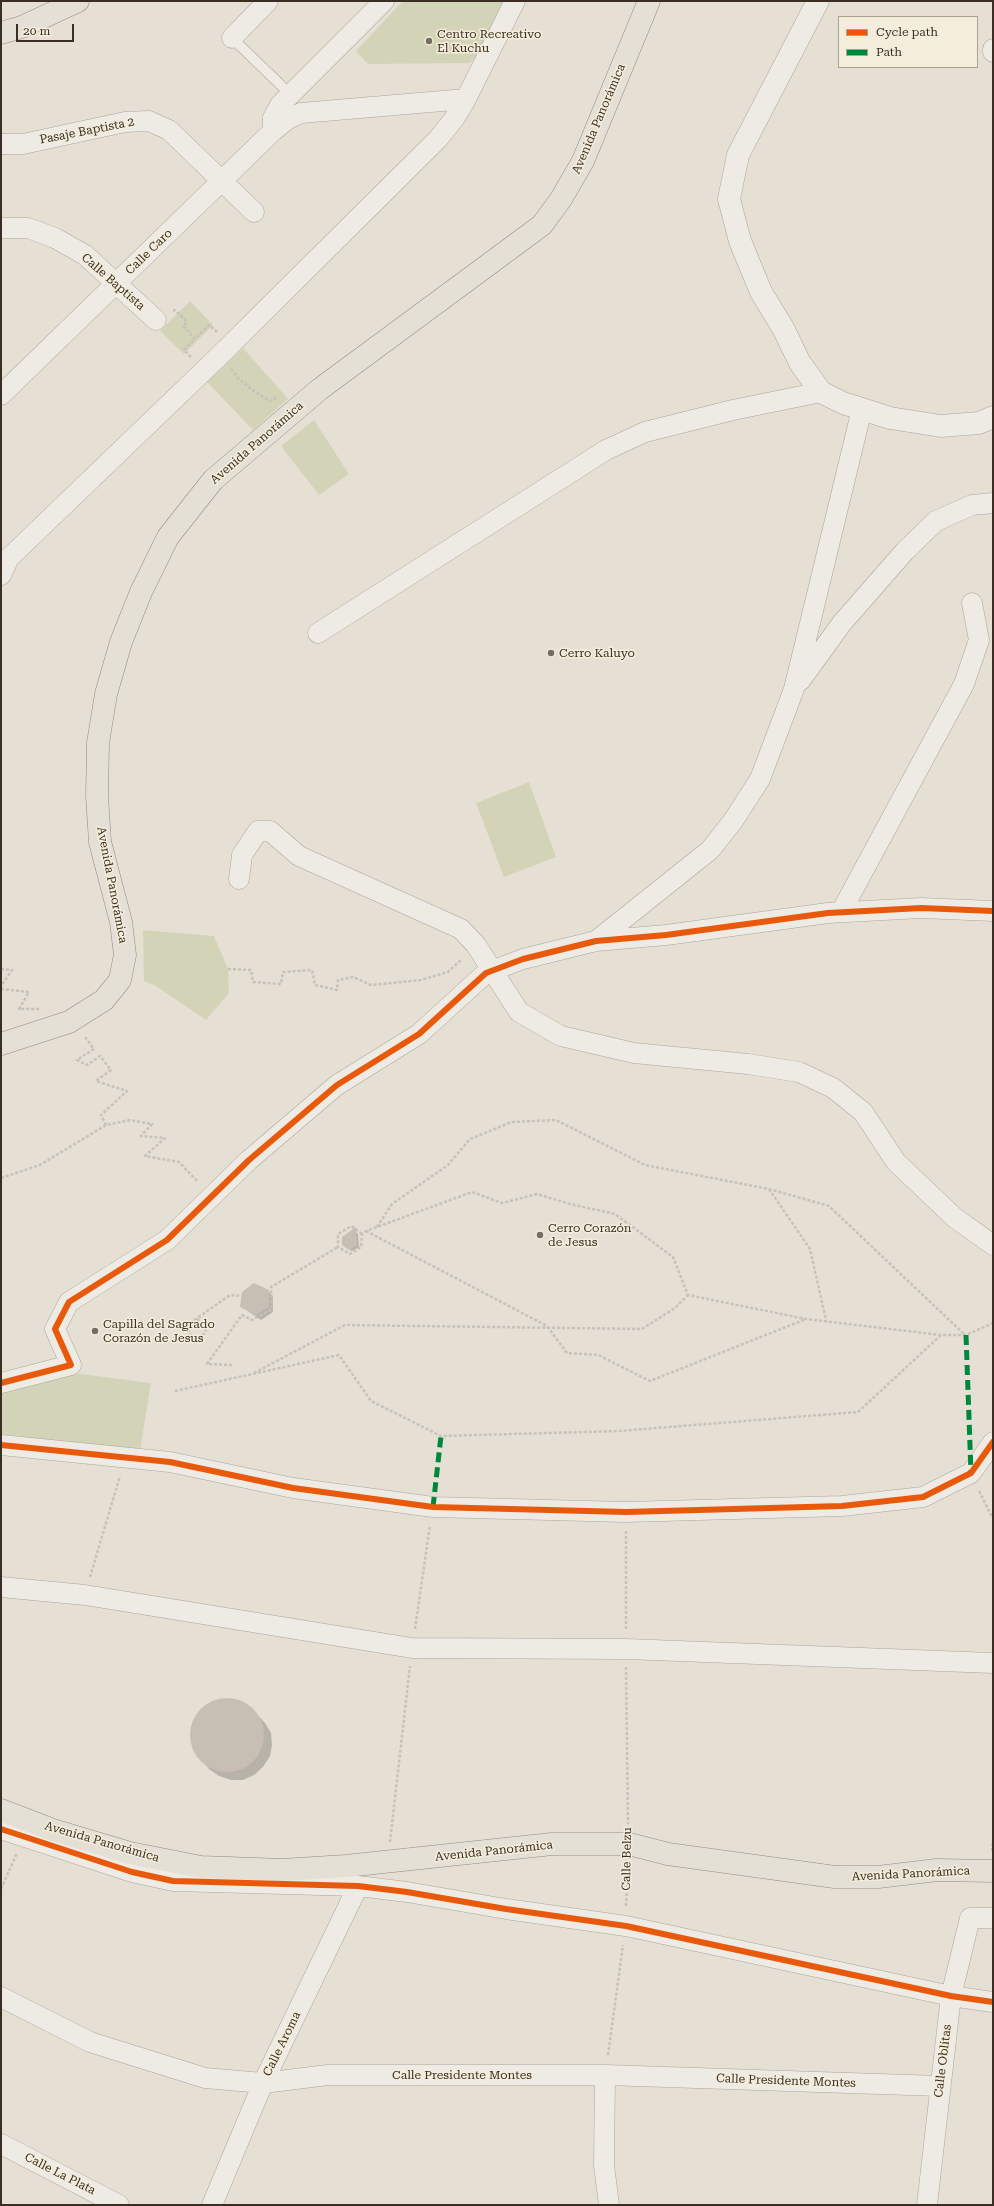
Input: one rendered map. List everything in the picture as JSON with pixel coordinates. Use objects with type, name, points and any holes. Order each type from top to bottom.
[{"type":"main road","points":[[1,33],[22,27],[78,1]]},
{"type":"main road","name":"Avenida Panorámica","points":[[1,1044],[69,1022],[104,1000],[120,980],[125,955],[121,922],[100,842],[97,796],[98,743],[106,694],[121,642],[141,592],[168,536],[213,480],[320,389],[542,225],[561,199],[583,161],[649,1]]},
{"type":"main road","name":"Avenida Panorámica","points":[[1,1810],[53,1830],[200,1875],[387,1862],[552,1844],[629,1844],[668,1854],[835,1877],[878,1877],[937,1870],[993,1871]]},
{"type":"street","points":[[232,38],[268,1]]},
{"type":"street","points":[[273,131],[273,118],[280,105],[384,1]]},
{"type":"street","points":[[4,562],[215,360],[438,139],[454,119],[466,99],[515,1]]},
{"type":"street","points":[[818,1],[738,155],[729,199],[740,241],[762,292],[783,328],[800,363],[821,392],[843,403],[890,418],[941,426],[979,423],[993,417]]},
{"type":"street","name":"Calle Caro","points":[[1,395],[288,118],[301,113],[466,99]]},
{"type":"street","name":"Pasaje Baptista 2","points":[[1,144],[23,144],[124,122],[149,121],[169,130],[254,212]]},
{"type":"street","name":"Calle Baptista","points":[[1,228],[28,228],[55,238],[85,255],[156,320]]},
{"type":"street","points":[[318,633],[606,450],[645,432],[733,410],[821,392]]},
{"type":"street","points":[[596,941],[710,850],[733,821],[760,779],[794,689],[862,409]]},
{"type":"street","points":[[794,689],[842,623],[905,551],[936,521],[972,505],[993,503]]},
{"type":"street","points":[[841,912],[964,684],[979,640],[972,603]]},
{"type":"street","points":[[238,880],[242,856],[258,832],[270,830],[299,856],[461,929],[476,945],[519,1012],[561,1036],[634,1053],[748,1064],[799,1072],[833,1088],[862,1112],[896,1162],[955,1218],[993,1245]]},
{"type":"street","points":[[1,1382],[71,1365],[55,1329],[69,1302],[167,1240],[249,1160],[337,1085],[419,1034],[486,974],[523,959],[596,941],[666,935],[841,912],[921,908],[993,911]]},
{"type":"street","points":[[1,1445],[170,1462],[294,1488],[433,1507],[626,1512],[842,1506],[923,1497],[970,1473],[993,1442]]},
{"type":"street","points":[[1,1587],[85,1595],[412,1648],[626,1649],[993,1662]]},
{"type":"street","points":[[1,1829],[23,1838],[132,1872],[173,1881],[200,1875],[358,1886],[626,1926],[951,1996],[993,2002]]},
{"type":"street","name":"Calle Aroma","points":[[212,2205],[262,2083],[358,1886]]},
{"type":"street","name":"Calle Oblitas","points":[[927,2205],[951,1996],[970,1918],[993,1918]]},
{"type":"street","name":"Calle Presidente Montes","points":[[1,1997],[90,2042],[205,2078],[262,2083],[328,2075],[605,2075],[940,2086]]},
{"type":"street","points":[[605,2075],[604,2165],[610,2205]]},
{"type":"street","name":"Calle La Plata","points":[[1,2144],[119,2205]]},
{"type":"lane","points":[[232,38],[290,94]]},
{"type":"path","points":[[184,350],[209,325]]},
{"type":"path","points":[[183,326],[195,339]]},
{"type":"path","points":[[239,379],[270,401],[274,398]]},
{"type":"path","points":[[228,969],[251,970],[253,982],[281,984],[283,972],[312,970],[315,986],[337,990],[338,980],[353,977],[371,985],[421,980],[448,972],[476,945]]},
{"type":"path","points":[[1,969],[12,970],[1,986]]},
{"type":"path","points":[[1,989],[28,992],[18,1009],[44,1009],[37,1013]]},
{"type":"path","points":[[69,1022],[71,1038],[84,1036],[94,1048],[77,1060],[88,1065],[100,1056],[111,1070],[96,1081],[127,1091],[101,1115],[106,1125]]},
{"type":"path","points":[[1,1178],[40,1165],[106,1125],[130,1120],[152,1124],[141,1136],[165,1138],[145,1156],[179,1162],[211,1197]]},
{"type":"path","points":[[377,1227],[392,1204],[448,1165],[470,1139],[512,1122],[556,1120],[645,1165],[770,1189],[829,1206],[966,1335]]},
{"type":"path","points":[[770,1189],[810,1249],[826,1320]]},
{"type":"path","points":[[338,1247],[350,1254],[361,1247],[362,1234],[366,1231],[472,1192],[502,1203],[537,1194],[570,1204],[615,1214],[673,1257],[688,1295]]},
{"type":"path","points":[[338,1247],[338,1234],[351,1226],[362,1234]]},
{"type":"path","points":[[366,1231],[547,1326],[567,1353],[598,1355],[650,1381],[806,1319]]},
{"type":"path","points":[[232,1365],[207,1364],[242,1314],[252,1320],[272,1309],[271,1287],[338,1247]]},
{"type":"path","points":[[197,1319],[207,1326],[205,1333],[197,1339],[189,1333],[189,1324],[230,1295],[242,1296]]},
{"type":"path","points":[[688,1295],[806,1319],[826,1320],[941,1336],[966,1335],[993,1323]]},
{"type":"path","points":[[249,1375],[345,1325],[547,1326],[642,1329],[675,1308],[688,1295]]},
{"type":"path","points":[[175,1392],[339,1355],[371,1401],[441,1436],[619,1431],[858,1412],[941,1336]]},
{"type":"path","points":[[85,1595],[125,1458]]},
{"type":"path","points":[[970,1473],[993,1520]]},
{"type":"path","points":[[387,1862],[412,1648],[433,1507]]},
{"type":"path","points":[[1,1889],[23,1838]]},
{"type":"green space","name":"Centro Recreativo El Kuchu","points":[[403,1],[515,1],[502,30],[470,63],[368,64],[356,51]]},
{"type":"green space","points":[[190,301],[213,325],[184,354],[160,331]]},
{"type":"green space","points":[[243,348],[288,399],[253,430],[207,382]]},
{"type":"green space","points":[[314,420],[349,474],[319,495],[281,446]]},
{"type":"green space","points":[[529,782],[556,857],[504,877],[476,803]]},
{"type":"green space","points":[[143,930],[214,936],[228,969],[229,993],[206,1020],[156,986],[144,981]]},
{"type":"green space","points":[[73,1373],[151,1383],[140,1451],[1,1434],[1,1391]]},
{"type":"building","points":[[356,1227],[357,1245],[349,1250],[342,1245],[342,1237]]},
{"type":"building","points":[[254,1283],[269,1290],[269,1307],[256,1315],[240,1307],[242,1292]]},
{"type":"building","points":[[220,1698],[234,1698],[248,1704],[258,1714],[264,1728],[264,1742],[258,1756],[248,1766],[234,1772],[220,1772],[206,1766],[196,1756],[190,1742],[190,1728],[196,1714],[206,1704]]},
{"type":"marked path","points":[[966,1335],[971,1473]]},
{"type":"marked path","points":[[433,1507],[441,1436]]},
{"type":"cycle path","points":[[1,1383],[71,1365],[55,1329],[69,1302],[167,1240],[249,1160],[337,1085],[419,1034],[486,973],[523,959],[596,941],[666,935],[828,913],[921,908],[993,911]]},
{"type":"cycle path","points":[[1,1445],[170,1462],[293,1488],[433,1507],[626,1512],[842,1506],[923,1497],[971,1473],[993,1442]]},
{"type":"cycle path","points":[[1,1829],[132,1872],[173,1881],[358,1886],[407,1892],[506,1909],[626,1926],[951,1996],[993,2002]]},
{"type":"place","name":"Centro Recreativo El Kuchu","points":[[429,41]]},
{"type":"place","name":"Cerro Kaluyo","points":[[551,653]]},
{"type":"place","name":"Cerro Corazón de Jesus","points":[[540,1235]]},
{"type":"place","name":"Capilla del Sagrado Corazón de Jesus","points":[[95,1331]]}]
